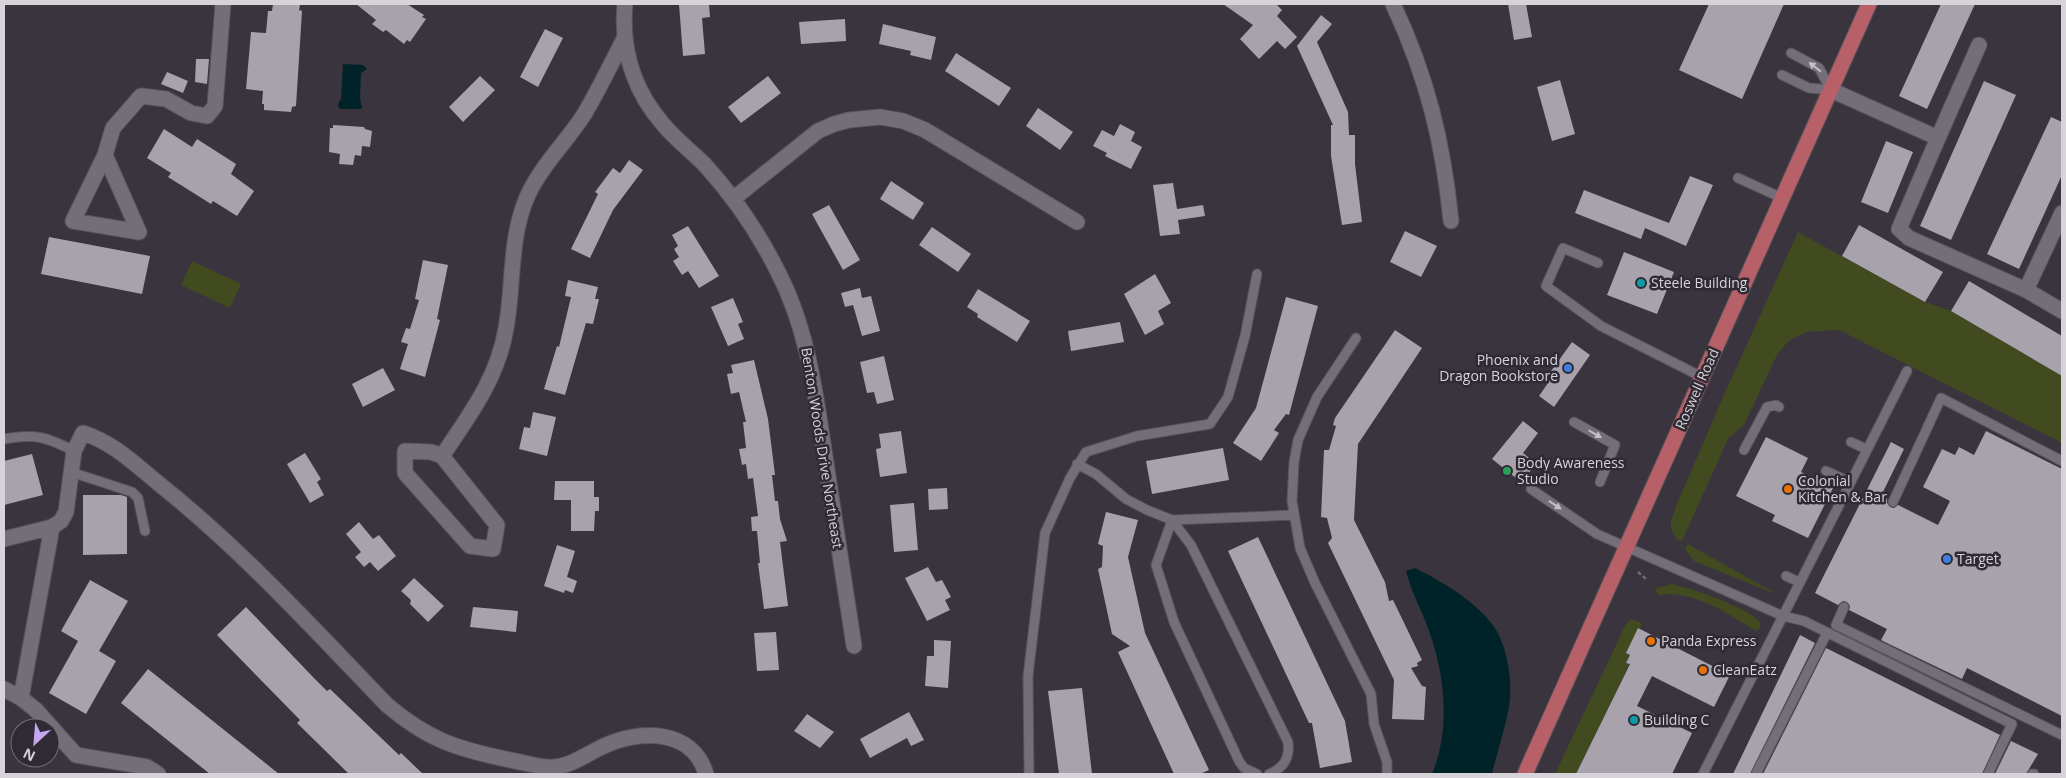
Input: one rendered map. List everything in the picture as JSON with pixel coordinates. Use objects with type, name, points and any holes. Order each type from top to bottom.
[{"type":"main road","name":"Roswell Road","points":[[1525,774],[1869,4]]},
{"type":"street","points":[[105,155],[138,232],[73,221],[105,155],[113,128],[141,96],[166,99],[191,112],[207,116],[215,106],[223,4]]},
{"type":"street","name":"Benton Woods Drive Northeast","points":[[625,4],[624,39],[632,72],[646,101],[662,124],[705,166],[733,199],[758,234],[793,306],[811,368],[854,646]]},
{"type":"street","points":[[1392,4],[1416,57],[1438,128],[1451,221]]},
{"type":"street","points":[[442,456],[484,392],[499,360],[506,328],[515,237],[527,197],[545,163],[584,114],[624,39]]},
{"type":"street","points":[[1979,45],[1899,229],[1909,238],[2026,290],[2062,311]]},
{"type":"street","points":[[1831,90],[1938,138]]},
{"type":"street","points":[[733,199],[818,131],[849,120],[880,117],[903,121],[925,130],[1077,222]]},
{"type":"street","points":[[2026,290],[2062,214]]},
{"type":"street","points":[[4,539],[52,527],[61,521],[66,512],[74,451],[83,433],[98,438],[114,447],[197,514],[241,555],[386,705],[431,737],[470,751],[548,767],[567,765],[606,745],[636,736],[666,736],[689,747],[698,756],[706,774]]},
{"type":"street","points":[[405,451],[431,452],[442,456],[497,525],[493,549],[470,546],[405,473],[405,451]]},
{"type":"street","points":[[21,698],[52,527]]},
{"type":"street","points":[[4,690],[21,698],[36,710],[76,755],[147,766],[158,774]]},
{"type":"lane","points":[[1791,52],[1819,68],[1831,90]]},
{"type":"lane","points":[[1782,75],[1809,88],[1831,90]]},
{"type":"lane","points":[[1738,178],[1782,198]]},
{"type":"lane","points":[[1598,263],[1563,248],[1546,286],[1600,326],[1702,376]]},
{"type":"lane","points":[[1029,774],[1028,676],[1045,533],[1077,464],[1086,452],[1137,436],[1210,424],[1228,397],[1245,336],[1257,274]]},
{"type":"lane","points":[[1356,338],[1317,397],[1298,440],[1294,462],[1292,501],[1300,548],[1315,583],[1371,694],[1374,724],[1387,762],[1387,774]]},
{"type":"lane","points":[[1703,774],[1907,370]]},
{"type":"lane","points":[[1893,502],[1941,398],[2062,461]]},
{"type":"lane","points":[[1744,450],[1768,407],[1779,407]]},
{"type":"lane","points":[[1574,422],[1615,445],[1600,482]]},
{"type":"lane","points":[[4,439],[22,435],[48,438],[74,451]]},
{"type":"lane","points":[[1851,442],[1866,449]]},
{"type":"lane","points":[[1077,464],[1096,474],[1126,499],[1172,520],[1294,515]]},
{"type":"lane","points":[[1826,471],[1850,482]]},
{"type":"lane","points":[[71,472],[132,492],[138,498],[145,531]]},
{"type":"lane","points":[[1531,489],[1586,528],[1783,616],[1804,621],[2012,724],[1988,774]]},
{"type":"lane","points":[[1172,520],[1156,565],[1174,622],[1239,761],[1244,768],[1257,774]]},
{"type":"lane","points":[[1172,520],[1191,545],[1288,742],[1287,758],[1283,766],[1269,774]]},
{"type":"lane","points":[[1786,576],[1800,582]]},
{"type":"lane","points":[[1844,607],[1836,625],[2062,735]]},
{"type":"lane","points":[[1756,774],[1827,633]]},
{"type":"path","points":[[1642,576],[1646,567]]},
{"type":"path","points":[[1638,572],[1646,579]]},
{"type":"green space","points":[[1798,232],[1925,302],[1951,311],[2062,376],[2062,443],[1839,330],[1806,332],[1789,341],[1778,353],[1744,425],[1728,439],[1682,541],[1677,540],[1671,529],[1671,521],[1678,501]]},
{"type":"green space","points":[[192,261],[241,284],[230,308],[181,285]]},
{"type":"green space","points":[[1688,544],[1773,593],[1694,561],[1685,549]]},
{"type":"green space","points":[[1672,584],[1705,594],[1744,611],[1760,622],[1760,628],[1756,631],[1722,611],[1698,600],[1672,594],[1659,595],[1655,591],[1656,588]]},
{"type":"green space","points":[[1630,619],[1640,622],[1642,626],[1638,629],[1626,652],[1630,655],[1626,662],[1629,665],[1576,774],[1555,774],[1625,626]]},
{"type":"water","points":[[343,64],[363,65],[367,69],[361,73],[360,99],[362,108],[360,109],[341,109],[338,107],[341,100]]},
{"type":"water","points":[[1415,568],[1448,586],[1469,601],[1495,628],[1503,646],[1510,677],[1510,698],[1492,774],[1432,774],[1442,738],[1444,701],[1434,646],[1406,571]]},
{"type":"building","points":[[273,4],[300,5],[299,10],[302,11],[296,106],[292,107],[291,112],[264,110],[264,104],[262,104],[263,91],[246,89],[251,32],[266,33],[268,11],[272,11]]},
{"type":"building","points":[[356,4],[407,4],[424,15],[422,17],[426,19],[410,42],[407,40],[404,44],[386,30],[383,32],[372,24],[376,20]]},
{"type":"building","points":[[679,4],[709,4],[710,17],[702,18],[705,54],[683,56]]},
{"type":"building","points":[[1223,4],[1276,4],[1282,10],[1277,16],[1297,37],[1285,49],[1277,41],[1259,59],[1240,39],[1253,25]]},
{"type":"building","points":[[1508,4],[1526,4],[1532,37],[1514,40]]},
{"type":"building","points":[[1709,4],[1784,4],[1742,99],[1679,70]]},
{"type":"building","points":[[1941,4],[1975,4],[1927,109],[1899,96]]},
{"type":"building","points":[[1321,15],[1332,24],[1317,42],[1348,112],[1349,135],[1355,135],[1355,164],[1362,222],[1342,225],[1331,156],[1331,125],[1333,125],[1297,46]]},
{"type":"building","points":[[845,19],[846,41],[801,44],[799,22]]},
{"type":"building","points":[[883,24],[936,37],[931,60],[910,55],[911,51],[879,44]]},
{"type":"building","points":[[545,29],[563,38],[538,87],[520,77]]},
{"type":"building","points":[[956,53],[1011,88],[999,106],[945,71]]},
{"type":"building","points":[[196,59],[209,59],[207,84],[195,82]]},
{"type":"building","points":[[167,72],[188,81],[183,93],[161,84]]},
{"type":"building","points":[[480,76],[495,90],[463,122],[449,107]]},
{"type":"building","points":[[768,76],[781,93],[741,123],[728,107]]},
{"type":"building","points":[[1560,80],[1575,134],[1552,141],[1537,87]]},
{"type":"building","points":[[1984,81],[2016,95],[1951,240],[1920,226]]},
{"type":"building","points":[[1038,108],[1073,132],[1060,150],[1026,126]]},
{"type":"building","points":[[2051,117],[2062,122],[2062,175],[2019,269],[1987,254]]},
{"type":"building","points":[[1120,124],[1135,132],[1131,141],[1142,147],[1131,169],[1105,156],[1107,153],[1093,146],[1102,130],[1114,136]]},
{"type":"building","points":[[333,125],[364,127],[372,131],[370,147],[362,146],[361,156],[355,155],[353,165],[339,164],[340,154],[329,152],[330,128],[333,128]]},
{"type":"building","points":[[164,129],[192,147],[197,139],[236,164],[231,174],[254,191],[237,216],[213,201],[211,204],[168,177],[171,173],[147,158]]},
{"type":"building","points":[[1886,141],[1913,152],[1888,213],[1861,202]]},
{"type":"building","points":[[629,160],[643,170],[613,210],[590,258],[571,249],[598,194],[595,192],[613,168],[620,173]]},
{"type":"building","points":[[1690,176],[1713,185],[1686,246],[1645,228],[1641,239],[1575,213],[1584,190],[1669,223]]},
{"type":"building","points":[[891,181],[924,203],[913,220],[880,199]]},
{"type":"building","points":[[1173,183],[1177,209],[1203,205],[1205,216],[1178,220],[1180,234],[1160,236],[1153,185]]},
{"type":"building","points":[[829,205],[860,260],[843,270],[812,214]]},
{"type":"building","points":[[1859,225],[1943,272],[1925,302],[1842,256]]},
{"type":"building","points":[[688,226],[719,276],[699,288],[688,271],[682,275],[673,261],[679,257],[674,249],[678,246],[672,235]]},
{"type":"building","points":[[932,227],[971,254],[958,272],[919,245]]},
{"type":"building","points":[[1405,231],[1437,246],[1421,277],[1390,262]]},
{"type":"building","points":[[49,237],[150,256],[142,294],[41,274]]},
{"type":"building","name":"Steele Building","points":[[1624,252],[1674,272],[1657,314],[1607,295]]},
{"type":"building","points":[[423,260],[448,265],[437,319],[440,320],[425,377],[400,369],[408,344],[401,342],[406,328],[410,329],[419,300],[415,299]]},
{"type":"building","points":[[1155,274],[1171,303],[1158,311],[1164,324],[1145,335],[1124,294]]},
{"type":"building","points":[[568,280],[598,287],[595,299],[599,299],[593,324],[586,323],[565,395],[544,389],[557,346],[559,347],[571,297],[565,296]]},
{"type":"building","points":[[1969,281],[2062,336],[2062,376],[1951,311]]},
{"type":"building","points":[[860,288],[862,298],[871,296],[880,331],[862,336],[853,305],[845,307],[841,293]]},
{"type":"building","points":[[978,289],[1030,321],[1017,342],[977,317],[978,314],[967,307]]},
{"type":"building","points":[[1286,297],[1318,306],[1289,415],[1286,414],[1274,430],[1279,433],[1261,461],[1233,443],[1256,408]]},
{"type":"building","points":[[733,298],[743,322],[738,324],[744,339],[728,346],[711,307]]},
{"type":"building","points":[[1120,322],[1124,342],[1071,351],[1068,331]]},
{"type":"building","points":[[1395,330],[1422,348],[1358,444],[1354,520],[1385,582],[1389,601],[1393,600],[1422,660],[1417,663],[1418,666],[1411,668],[1422,686],[1426,687],[1424,720],[1392,719],[1394,680],[1328,543],[1332,538],[1327,518],[1321,517],[1324,450],[1329,450],[1336,426],[1333,425],[1335,418]]},
{"type":"building","name":"Phoenix and Dragon Bookstore","points":[[1572,342],[1590,355],[1554,407],[1539,396],[1548,383],[1544,381]]},
{"type":"building","points":[[884,356],[894,400],[877,404],[874,392],[867,393],[860,362]]},
{"type":"building","points":[[754,360],[768,419],[775,475],[772,475],[775,501],[778,501],[780,519],[787,541],[780,542],[788,606],[764,609],[758,563],[760,563],[757,531],[752,531],[751,517],[758,516],[753,478],[748,479],[746,464],[742,465],[739,449],[746,448],[743,422],[746,422],[739,392],[731,394],[727,374],[733,373],[731,365]]},
{"type":"building","points":[[383,368],[395,390],[363,407],[352,384]]},
{"type":"building","points":[[533,412],[556,417],[547,456],[519,449],[524,427],[530,428]]},
{"type":"building","points":[[1523,421],[1538,433],[1523,453],[1536,464],[1521,482],[1492,459]]},
{"type":"building","points":[[901,431],[907,473],[880,477],[876,449],[881,448],[879,434]]},
{"type":"building","name":"Target","points":[[1986,431],[2062,469],[2062,716],[1967,668],[1962,679],[1891,645],[1881,640],[1887,629],[1849,610],[1850,606],[1847,602],[1843,601],[1838,605],[1815,593],[1891,442],[1904,449],[1881,496],[1887,499],[1890,507],[1894,508],[1898,505],[1938,525],[1950,501],[1923,487],[1942,449],[1955,455],[1959,447],[1974,455]]},
{"type":"building","points":[[1766,437],[1808,458],[1801,472],[1833,488],[1808,538],[1772,521],[1775,515],[1736,496]]},
{"type":"building","points":[[1223,448],[1229,480],[1152,494],[1146,461]]},
{"type":"building","points":[[305,453],[321,479],[317,482],[324,495],[310,503],[287,464]]},
{"type":"building","points":[[32,454],[43,495],[4,505],[4,461]]},
{"type":"building","points":[[555,481],[594,481],[594,497],[599,497],[599,511],[595,511],[594,531],[571,531],[571,500],[554,500]]},
{"type":"building","points":[[947,488],[948,509],[929,510],[928,489]]},
{"type":"building","points":[[83,495],[121,495],[127,497],[127,554],[83,555]]},
{"type":"building","points":[[914,503],[918,550],[894,552],[890,505]]},
{"type":"building","points":[[1106,512],[1138,520],[1128,557],[1145,633],[1209,770],[1200,774],[1174,774],[1118,652],[1130,646],[1112,634],[1098,569],[1102,567],[1103,546],[1098,544]]},
{"type":"building","points":[[359,522],[373,539],[379,535],[396,556],[378,571],[370,562],[364,567],[355,557],[361,552],[346,534]]},
{"type":"building","points":[[1258,537],[1345,721],[1352,762],[1320,768],[1312,723],[1309,723],[1228,551]]},
{"type":"building","points":[[557,545],[575,551],[567,577],[577,581],[573,593],[565,590],[564,593],[544,586]]},
{"type":"building","points":[[928,567],[936,582],[942,580],[951,597],[945,600],[950,610],[927,621],[905,578]]},
{"type":"building","points":[[414,578],[444,606],[428,622],[410,604],[411,600],[401,591]]},
{"type":"building","points":[[90,580],[128,601],[99,651],[116,661],[86,714],[49,693],[78,641],[61,631]]},
{"type":"building","points":[[246,607],[327,691],[330,689],[399,755],[401,753],[423,774],[349,774],[297,723],[300,720],[217,635]]},
{"type":"building","points":[[473,607],[518,611],[516,632],[470,627]]},
{"type":"building","name":"Building C","points":[[1638,628],[1730,675],[1714,707],[1652,676],[1637,706],[1692,733],[1672,774],[1576,774],[1630,664],[1626,663],[1630,655],[1626,653]]},
{"type":"building","points":[[776,632],[779,670],[757,671],[754,633]]},
{"type":"building","points":[[1800,635],[1815,643],[1750,774],[1733,774]]},
{"type":"building","points":[[934,640],[951,641],[948,688],[925,686],[927,656],[934,656]]},
{"type":"building","points":[[1826,648],[2000,735],[1982,774],[1763,774]]},
{"type":"building","points":[[148,669],[279,774],[210,774],[121,703]]},
{"type":"building","points":[[1082,688],[1092,774],[1059,774],[1048,691]]},
{"type":"building","points":[[909,712],[924,740],[911,746],[907,738],[870,758],[860,739]]},
{"type":"building","points":[[807,714],[834,732],[820,748],[794,731]]},
{"type":"building","points":[[2011,741],[2038,754],[2026,774],[1995,774]]},
{"type":"place","name":"Steele Building","points":[[1641,283]]},
{"type":"place","name":"Phoenix and Dragon Bookstore","points":[[1568,368]]},
{"type":"place","name":"Body Awareness Studio","points":[[1507,471]]},
{"type":"place","name":"Colonial Kitchen & Bar","points":[[1788,489]]},
{"type":"place","name":"Target","points":[[1947,559]]},
{"type":"place","name":"Panda Express","points":[[1651,641]]},
{"type":"place","name":"CleanEatz","points":[[1703,670]]},
{"type":"place","name":"Building C","points":[[1634,720]]}]
